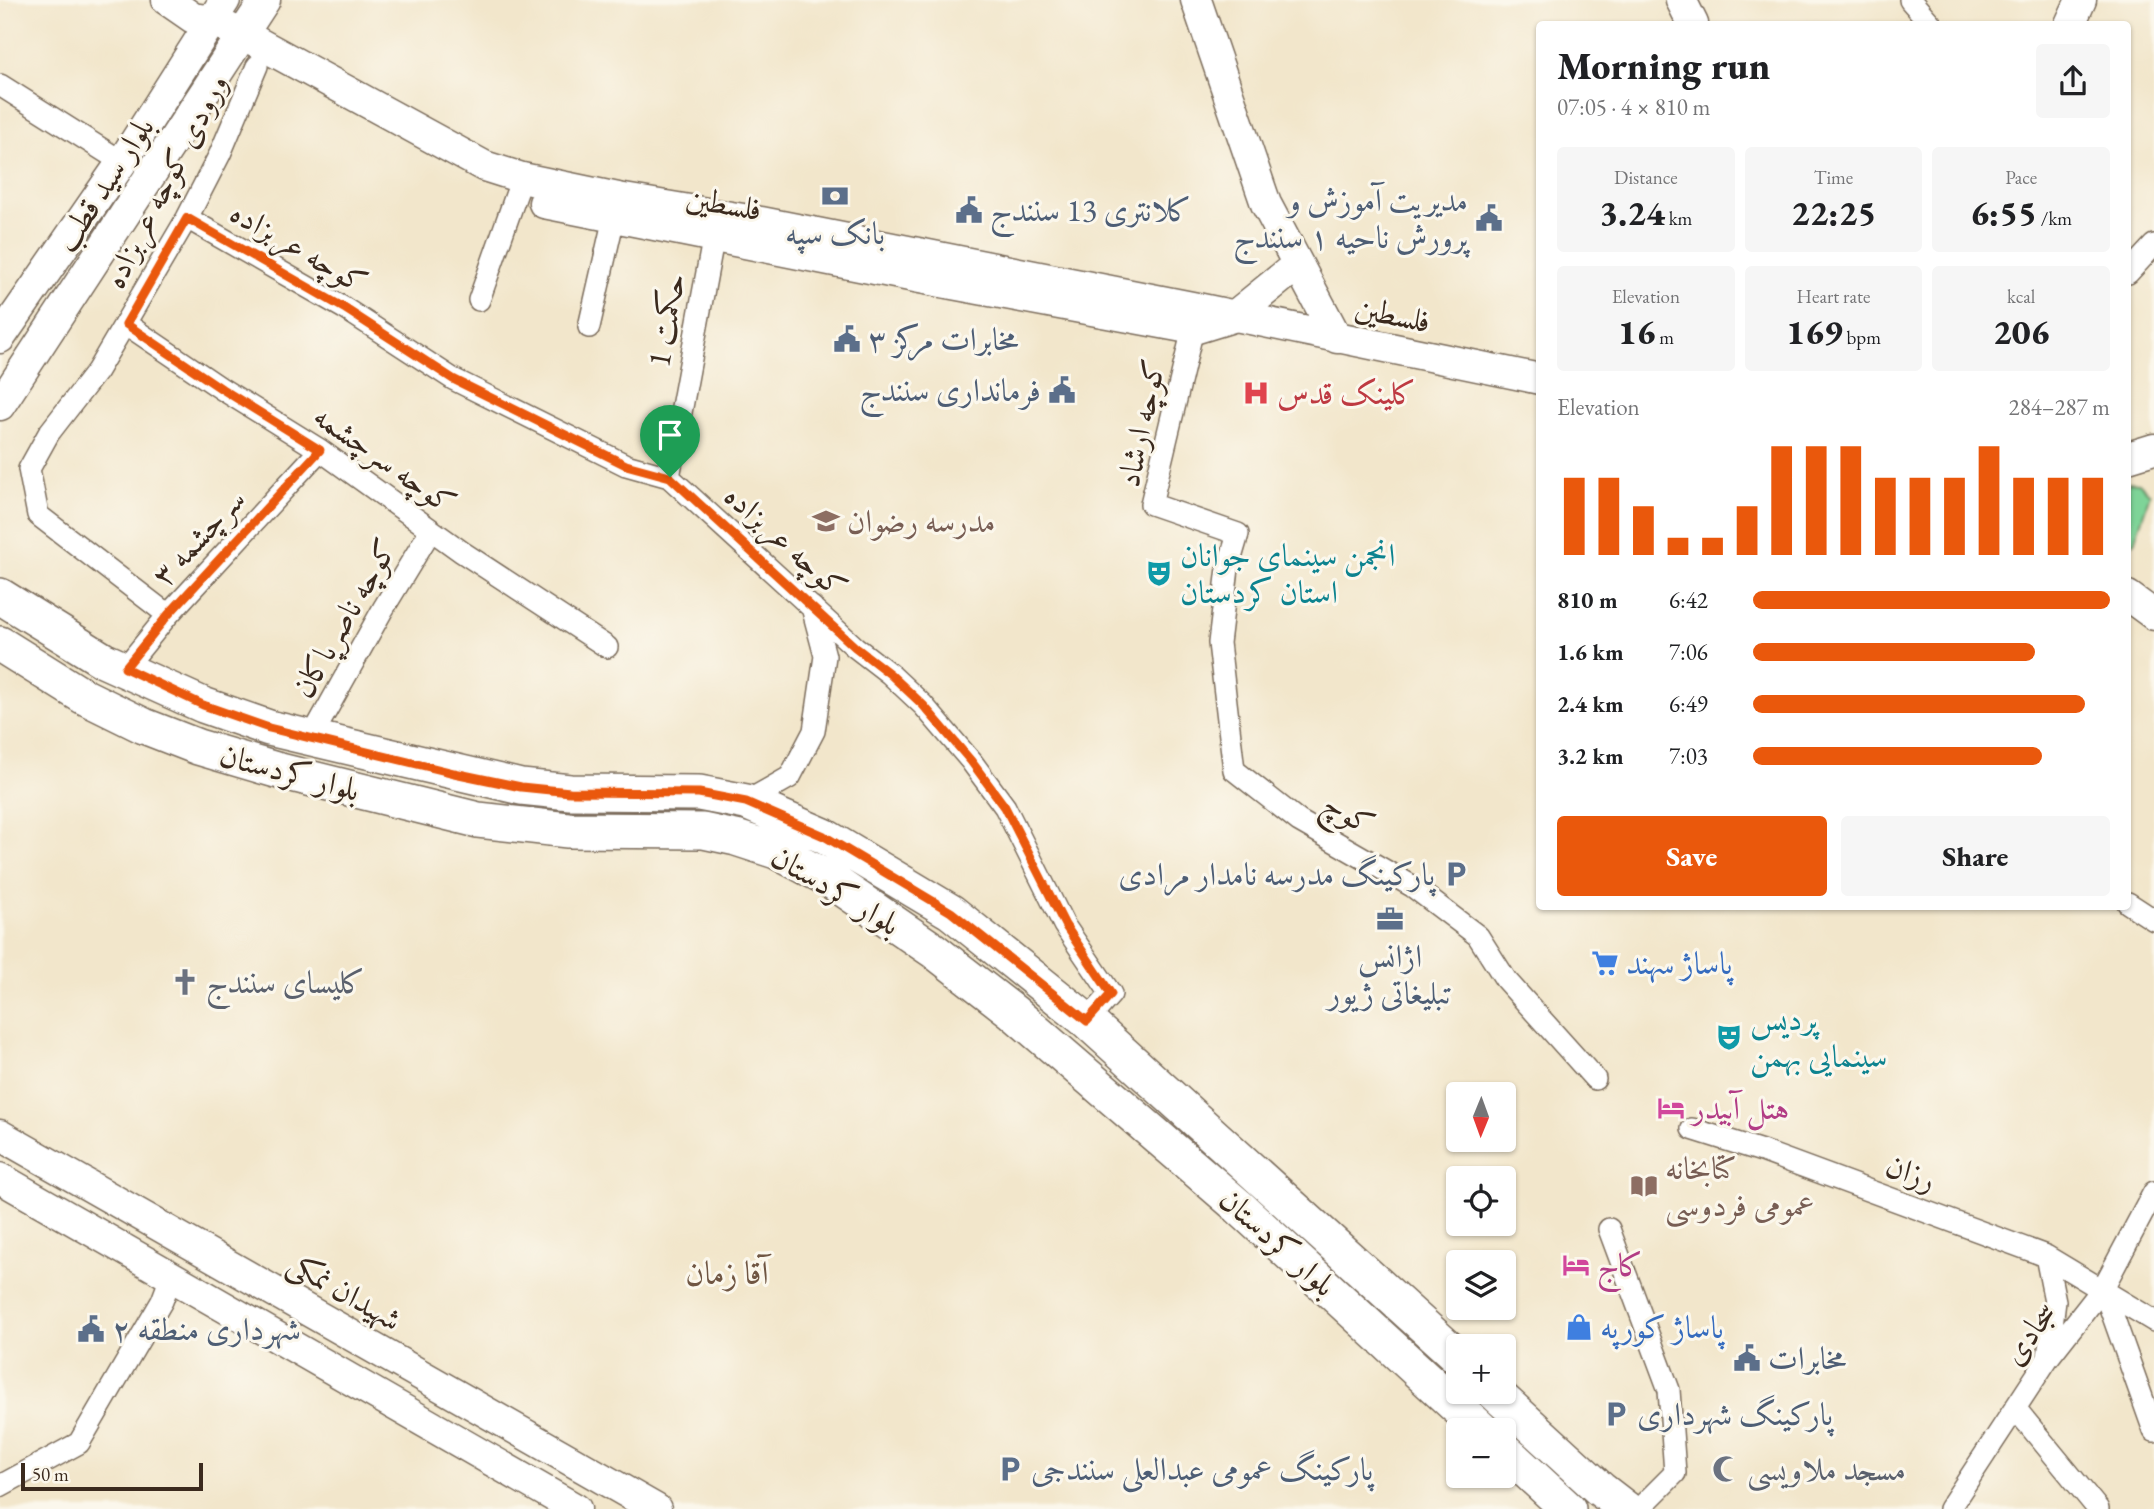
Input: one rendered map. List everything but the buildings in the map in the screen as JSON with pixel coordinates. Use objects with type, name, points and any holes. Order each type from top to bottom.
[{"type":"main road","points":[[167,0],[208,19]]},
{"type":"main road","name":"بلوار سید قطب","points":[[0,405],[244,51],[265,0]]},
{"type":"main road","points":[[1196,0],[1266,204],[1337,338]]},
{"type":"main road","points":[[1681,0],[1691,21]]},
{"type":"main road","points":[[2052,21],[2062,0]]},
{"type":"main road","points":[[2071,21],[2081,0]]},
{"type":"main road","name":"فلسطین","points":[[208,19],[244,51],[484,166],[519,188],[616,209],[1195,318],[1233,317],[1536,378]]},
{"type":"main road","name":"بلوار سید قطب","points":[[0,338],[121,162],[208,19]]},
{"type":"main road","points":[[1233,317],[1297,265]]},
{"type":"main road","points":[[2131,437],[2154,438]]},
{"type":"main road","points":[[2131,456],[2154,449]]},
{"type":"main road","name":"بلوار کردستان","points":[[0,596],[103,660],[203,705],[269,728],[521,787],[570,792],[699,793],[746,802],[824,836],[951,912],[1087,1021],[1446,1346]]},
{"type":"main road","points":[[2131,598],[2154,615]]},
{"type":"main road","name":"بلوار کردستان","points":[[0,644],[83,696],[145,726],[198,747],[275,770],[478,820],[568,830],[703,831],[776,851],[830,879],[933,950],[1055,1048],[1247,1213],[1469,1418]]},
{"type":"main road","name":"شهیدان نمکی","points":[[0,1135],[656,1509]]},
{"type":"main road","points":[[0,1178],[576,1509]]},
{"type":"main road","points":[[171,1277],[186,1240]]},
{"type":"main road","points":[[1507,1404],[1600,1489],[1626,1509]]},
{"type":"main road","points":[[1516,1461],[1568,1509]]},
{"type":"street","points":[[1910,0],[1928,21]]},
{"type":"street","name":"ورودی کوچه عربزاده","points":[[168,615],[38,515],[29,469],[49,433],[97,371],[126,324],[220,155],[244,51]]},
{"type":"street","points":[[0,85],[121,162]]},
{"type":"street","points":[[479,300],[519,188]]},
{"type":"street","points":[[589,327],[616,209]]},
{"type":"street","name":"کوچه عربزاده","points":[[187,218],[344,308],[453,379],[626,465],[670,477],[923,705],[971,761],[1005,807],[1065,925],[1111,994],[1087,1021]]},
{"type":"street","name":"حکمت 1","points":[[670,477],[715,226]]},
{"type":"street","points":[[2131,270],[2154,245]]},
{"type":"street","name":"کوچه ارشاد","points":[[1195,318],[1151,505],[1238,534]]},
{"type":"street","name":"کوچه سرچشمه","points":[[126,324],[222,389],[320,450],[431,530],[607,646]]},
{"type":"street","name":"سرچشمه ۳","points":[[125,668],[168,615],[320,450]]},
{"type":"street","name":"کوچه ناصرپاکان","points":[[311,738],[431,530]]},
{"type":"street","name":"کوچ","points":[[1238,534],[1228,568],[1219,643],[1234,770],[1299,821],[1412,886],[1478,936],[1506,980],[1595,1079]]},
{"type":"street","points":[[746,802],[790,777],[814,730],[825,656],[812,607]]},
{"type":"street","points":[[2131,905],[2154,920]]},
{"type":"street","name":"رزان","points":[[1692,1129],[1762,1151],[2046,1255],[2154,1321]]},
{"type":"street","name":"سجادی","points":[[1949,1509],[2048,1358],[2103,1288],[2154,1192]]},
{"type":"street","points":[[1609,1229],[1669,1390],[1675,1473],[1639,1509]]},
{"type":"street","points":[[2046,1255],[2055,1301],[2048,1358]]},
{"type":"street","points":[[0,1486],[79,1443],[162,1301],[171,1277]]},
{"type":"street","points":[[2103,1288],[2154,1431]]},
{"type":"street","points":[[2015,1408],[2098,1509]]},
{"type":"green space","points":[[2131,482],[2139,483],[2150,494],[2134,543],[2131,544]]},
{"type":"place","name":"بانک سپه","points":[[835,196]]},
{"type":"place","name":"کلانتری 13 سنندج","points":[[969,210]]},
{"type":"place","name":"مدیریت آموزش و پرورش ناحیه ۱ سنندج","points":[[1489,218]]},
{"type":"place","name":"مخابرات مرکز ۳","points":[[847,339]]},
{"type":"place","name":"فرمانداری سنندج","points":[[1062,390]]},
{"type":"place","name":"کلینک قدس","points":[[1256,393]]},
{"type":"place","name":"مدرسه رضوان","points":[[826,521]]},
{"type":"place","name":"انجمن سینمای جوانان استان کردستان","points":[[1159,573]]},
{"type":"place","name":"پارکینگ مدرسه نامدار مرادی","points":[[1456,874]]},
{"type":"place","name":"اژانس تبلیغاتی ژیور","points":[[1390,919]]},
{"type":"place","name":"پاساژ سهند","points":[[1605,963]]},
{"type":"place","name":"کلیسای سنندج","points":[[185,982]]},
{"type":"place","name":"پردیس سینمایی بهمن","points":[[1729,1037]]},
{"type":"place","name":"هتل آبیدر","points":[[1671,1108]]},
{"type":"place","name":"کتابخانه عمومی فردوسی","points":[[1644,1186]]},
{"type":"place","name":"کاج","points":[[1576,1265]]},
{"type":"place","name":"پاساژ کورپه","points":[[1579,1327]]},
{"type":"place","name":"شهرداری منطقه ۲","points":[[91,1329]]},
{"type":"place","name":"مخابرات","points":[[1747,1358]]},
{"type":"place","name":"پارکینگ شهرداری","points":[[1616,1414]]},
{"type":"place","name":"پارکینگ عمومی عبدالعلی سنندجی","points":[[1010,1469]]},
{"type":"place","name":"مسجد ملاویسی","points":[[1726,1469]]},
{"type":"district","name":"آقا زمان","points":[[727,1272]]},
{"type":"route","points":[[187,218],[344,308],[453,379],[626,465],[670,477],[855,647],[890,674],[923,705],[971,761],[1005,807],[1065,925],[1111,994],[1087,1021],[951,912],[824,836],[746,802],[699,793],[570,792],[521,787],[454,773],[269,728],[203,705],[125,668],[168,615],[320,450],[222,389],[126,324],[187,218]]}]
